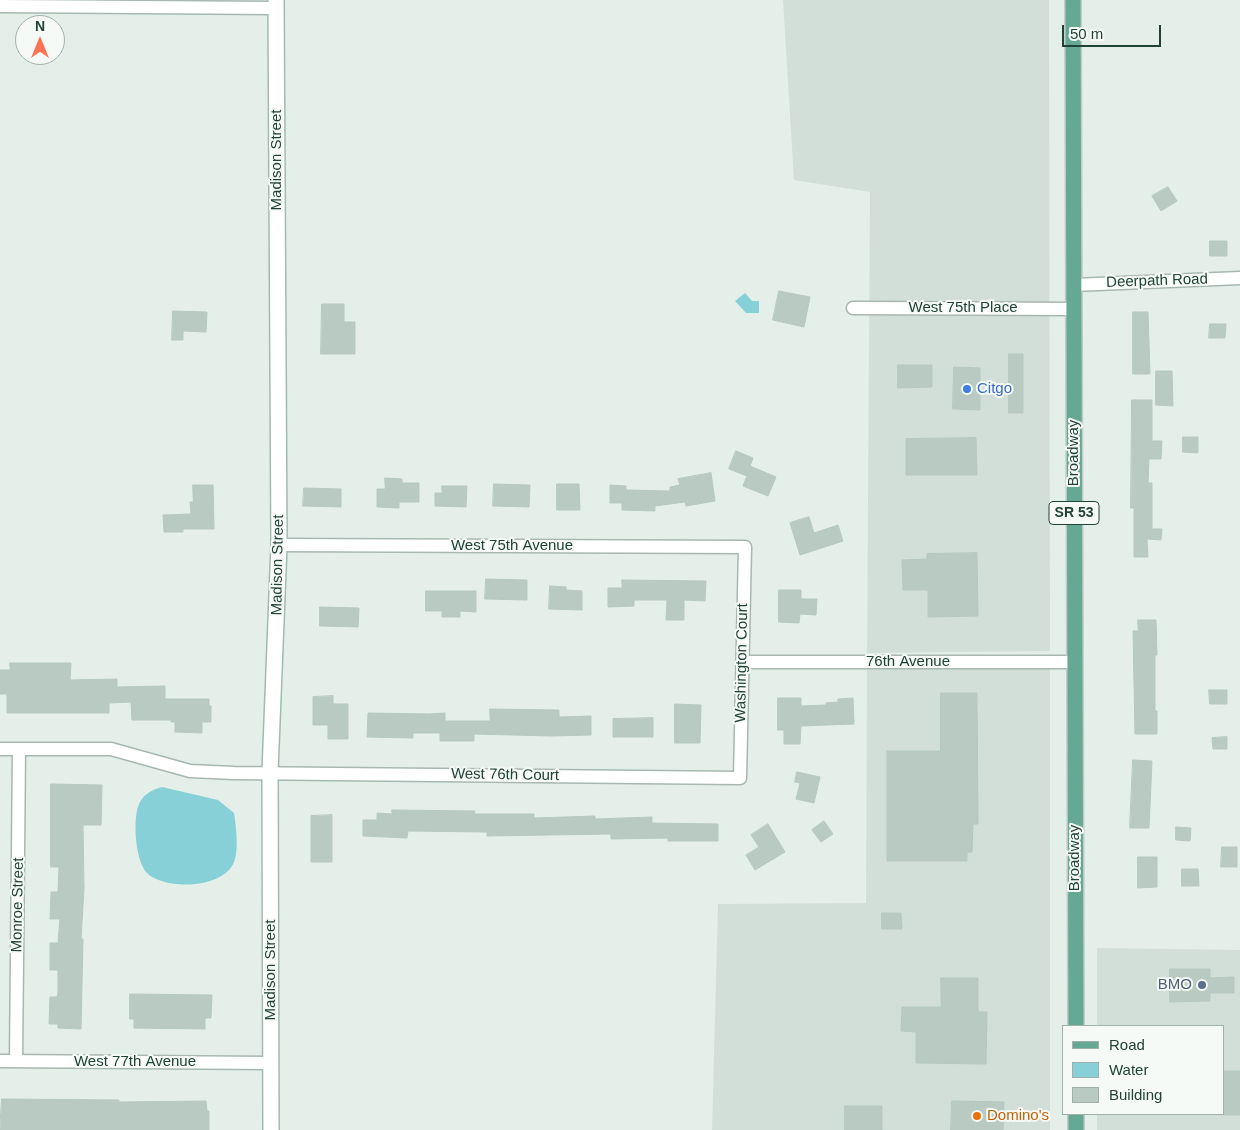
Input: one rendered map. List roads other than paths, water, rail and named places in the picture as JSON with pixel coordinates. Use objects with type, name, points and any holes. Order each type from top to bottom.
[{"type":"main road","name":"Broadway","points":[[1073,0],[1076,1025]]},
{"type":"main road","points":[[1076,1115],[1076,1130]]},
{"type":"street","points":[[0,6],[56,3],[276,4]]},
{"type":"street","name":"Madison Street","points":[[271,1130],[270,772],[279,545],[276,4]]},
{"type":"street","name":"Deerpath Road","points":[[1074,285],[1240,278]]},
{"type":"street","name":"West 75th Place","points":[[853,308],[1074,309]]},
{"type":"street","name":"West 75th Avenue","points":[[279,545],[745,547]]},
{"type":"street","name":"Washington Court","points":[[740,778],[745,547]]},
{"type":"street","name":"76th Avenue","points":[[742,662],[1075,662]]},
{"type":"street","name":"West 76th Court","points":[[0,749],[111,749],[190,771],[740,778]]},
{"type":"street","name":"Monroe Street","points":[[16,1061],[19,749]]},
{"type":"street","name":"West 77th Avenue","points":[[0,1061],[271,1063]]},
{"type":"water","points":[[745,293],[752,301],[759,301],[759,313],[746,313],[735,301]]},
{"type":"water","points":[[162,787],[218,800],[234,813],[237,845],[236,857],[228,871],[218,878],[193,884],[166,882],[154,878],[142,866],[137,848],[135,827],[138,808],[140,802],[147,794]]},
{"type":"place","name":"Citgo","points":[[967,389]]},
{"type":"place","name":"BMO","points":[[1202,985]]},
{"type":"place","name":"Domino's","points":[[977,1116]]}]
